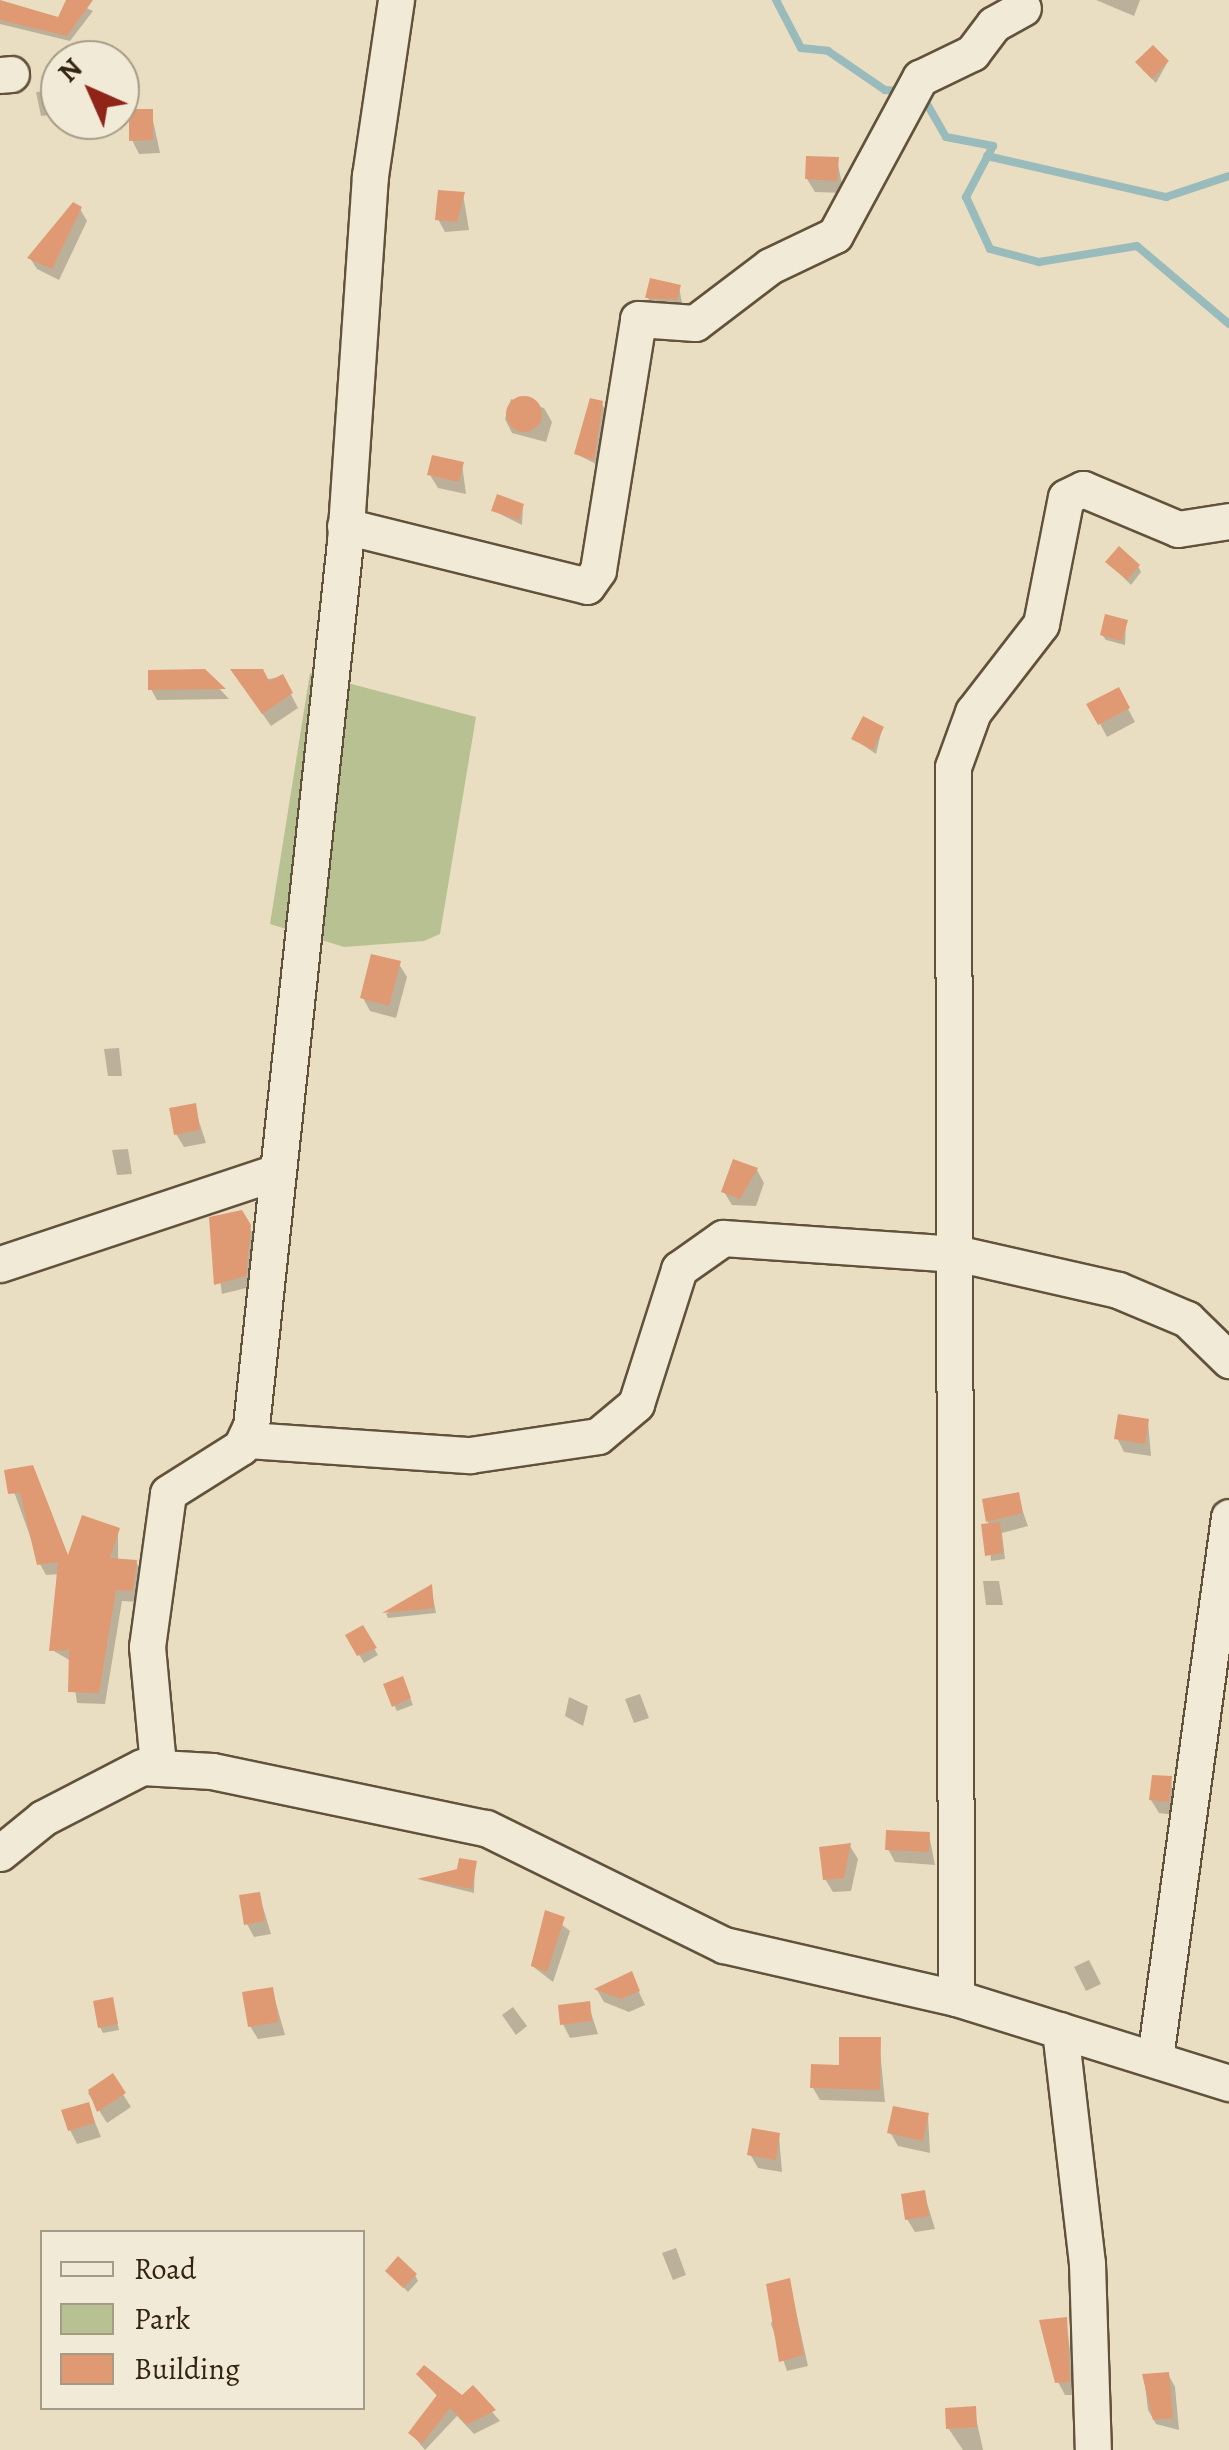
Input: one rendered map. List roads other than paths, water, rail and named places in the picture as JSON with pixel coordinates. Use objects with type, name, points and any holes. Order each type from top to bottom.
[{"type":"street","points":[[248,1440],[346,526],[370,176],[396,0]]},
{"type":"street","points":[[346,526],[587,586],[598,570],[638,319],[694,324],[770,266],[835,235],[920,78],[972,53],[994,24],[1023,8]]},
{"type":"street","points":[[956,1998],[950,1253],[953,767],[973,712],[1041,624],[1066,497],[1083,489],[1178,529],[1229,521]]},
{"type":"street","points":[[0,1264],[276,1172]]},
{"type":"street","points":[[158,1765],[147,1647],[168,1493],[248,1440],[470,1455],[598,1436],[636,1404],[679,1269],[704,1244],[950,1253],[1118,1290],[1187,1319],[1229,1360]]},
{"type":"street","points":[[1155,2058],[1182,1914],[1229,1517]]},
{"type":"street","points":[[0,1852],[84,1796],[158,1765],[486,1828],[685,1932],[956,1998],[1229,2082]]},
{"type":"street","points":[[1060,2030],[1087,2263],[1093,2450]]},
{"type":"waterway","points":[[776,0],[801,48],[828,51],[885,90],[901,91]]},
{"type":"waterway","points":[[923,97],[946,137],[993,146],[966,197],[990,249],[1039,262],[1137,246],[1229,324]]},
{"type":"waterway","points":[[987,156],[1166,197],[1229,176]]}]
